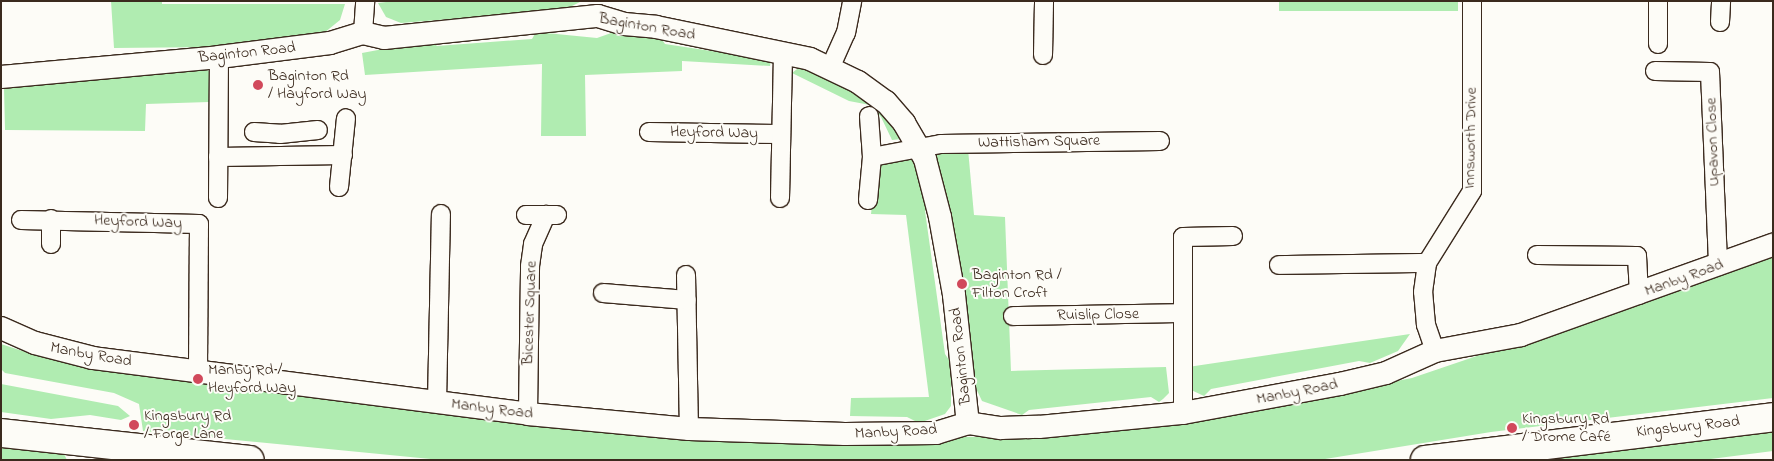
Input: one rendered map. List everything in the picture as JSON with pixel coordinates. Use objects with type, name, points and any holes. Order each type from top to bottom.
[{"type":"highway","name":"Kingsbury Road","points":[[1425,460],[1773,417]]},
{"type":"highway","points":[[1,433],[84,451],[250,460]]},
{"type":"street","points":[[363,33],[365,1]]},
{"type":"street","points":[[831,66],[846,33],[852,1]]},
{"type":"street","points":[[1043,55],[1044,1]]},
{"type":"street","name":"Innsworth Drive","points":[[1435,351],[1426,325],[1423,292],[1427,262],[1472,191],[1472,1]]},
{"type":"street","points":[[1658,1],[1658,44]]},
{"type":"street","points":[[1720,22],[1721,1]]},
{"type":"street","name":"Baginton Road","points":[[1,77],[219,57],[330,43],[363,33],[384,38],[599,9],[624,24],[656,27],[783,53],[831,66],[886,102],[919,147],[932,180],[948,259],[968,423]]},
{"type":"street","name":"Heyford Way","points":[[780,198],[779,134],[783,53]]},
{"type":"street","points":[[218,198],[219,57]]},
{"type":"street","name":"Upavon Close","points":[[1655,72],[1710,72],[1718,266]]},
{"type":"street","points":[[868,200],[872,157],[869,116]]},
{"type":"street","points":[[339,187],[346,118]]},
{"type":"street","points":[[254,132],[280,134],[318,130]]},
{"type":"street","name":"Heyford Way","points":[[649,132],[779,134]]},
{"type":"street","points":[[280,134],[284,156]]},
{"type":"street","name":"Wattisham Square","points":[[919,147],[941,144],[1160,141]]},
{"type":"street","points":[[872,157],[919,147]]},
{"type":"street","points":[[218,157],[343,155]]},
{"type":"street","points":[[437,402],[441,214]]},
{"type":"street","name":"Bicester Square","points":[[526,215],[552,215],[532,244],[528,414]]},
{"type":"street","points":[[51,219],[51,244]]},
{"type":"street","name":"Heyford Way","points":[[21,220],[51,219],[199,224],[198,371]]},
{"type":"street","points":[[1183,413],[1183,237],[1232,236]]},
{"type":"street","name":"Manby Road","points":[[1,328],[64,352],[528,414],[689,429],[886,434],[936,432],[968,423],[1001,428],[1039,427],[1183,413],[1340,384],[1386,373],[1435,351],[1521,335],[1638,295],[1773,245]]},
{"type":"street","points":[[1537,255],[1637,256],[1638,295]]},
{"type":"street","points":[[1279,265],[1427,262]]},
{"type":"street","points":[[686,275],[689,429]]},
{"type":"street","points":[[603,292],[687,300]]},
{"type":"street","name":"Ruislip Close","points":[[1013,316],[1183,313]]},
{"type":"green space","points":[[111,1],[162,1],[162,4],[345,4],[340,20],[324,33],[212,47],[114,48]]},
{"type":"green space","points":[[394,1],[582,1],[564,10],[401,23],[386,17],[378,3]]},
{"type":"green space","points":[[1279,1],[1458,1],[1458,11],[1279,11]]},
{"type":"green space","points":[[536,32],[597,38],[614,32],[661,38],[665,44],[771,60],[770,66],[682,61],[682,71],[585,75],[586,136],[541,136],[542,64],[365,75],[362,53],[431,40],[437,46],[532,39]]},
{"type":"green space","points":[[801,66],[843,84],[888,117],[901,139],[892,140],[881,117],[870,105],[849,101],[792,73]]},
{"type":"green space","points":[[203,67],[210,72],[209,102],[146,104],[145,131],[5,130],[4,88]]},
{"type":"green space","points":[[968,149],[974,215],[1005,217],[1011,371],[1166,367],[1169,393],[1163,399],[1159,402],[1151,397],[1029,410],[1022,415],[982,401],[973,382],[936,156],[941,152]]},
{"type":"green space","points":[[907,154],[915,159],[929,207],[925,211],[945,354],[951,363],[951,406],[945,414],[919,423],[907,417],[850,416],[851,398],[929,397],[906,215],[871,214],[877,160]]},
{"type":"green space","points":[[1773,255],[1773,398],[1491,432],[1319,460],[441,460],[143,431],[139,404],[114,393],[5,373],[1,369],[1,344],[38,356],[50,355],[704,436],[985,437],[1186,422],[1412,378]]},
{"type":"green space","points":[[1410,334],[1398,351],[1370,363],[1359,361],[1211,389],[1204,396],[1189,389],[1188,367]]},
{"type":"green space","points":[[1,384],[118,406],[130,416],[121,420],[90,415],[51,419],[1,412]]},
{"type":"green space","points":[[1773,423],[1773,451],[1703,460],[1468,460]]},
{"type":"green space","points":[[1,442],[62,450],[67,460],[1,460]]},
{"type":"place","name":"Baginton Rd / Hayford Way","points":[[258,85]]},
{"type":"place","name":"Baginton Rd / Filton Croft","points":[[962,284]]},
{"type":"place","name":"Manby Rd / Heyford Way","points":[[198,379]]},
{"type":"place","name":"Kingsbury Rd / Forge Lane","points":[[134,425]]},
{"type":"place","name":"Kingsbury Rd / Drome Café","points":[[1512,428]]}]
